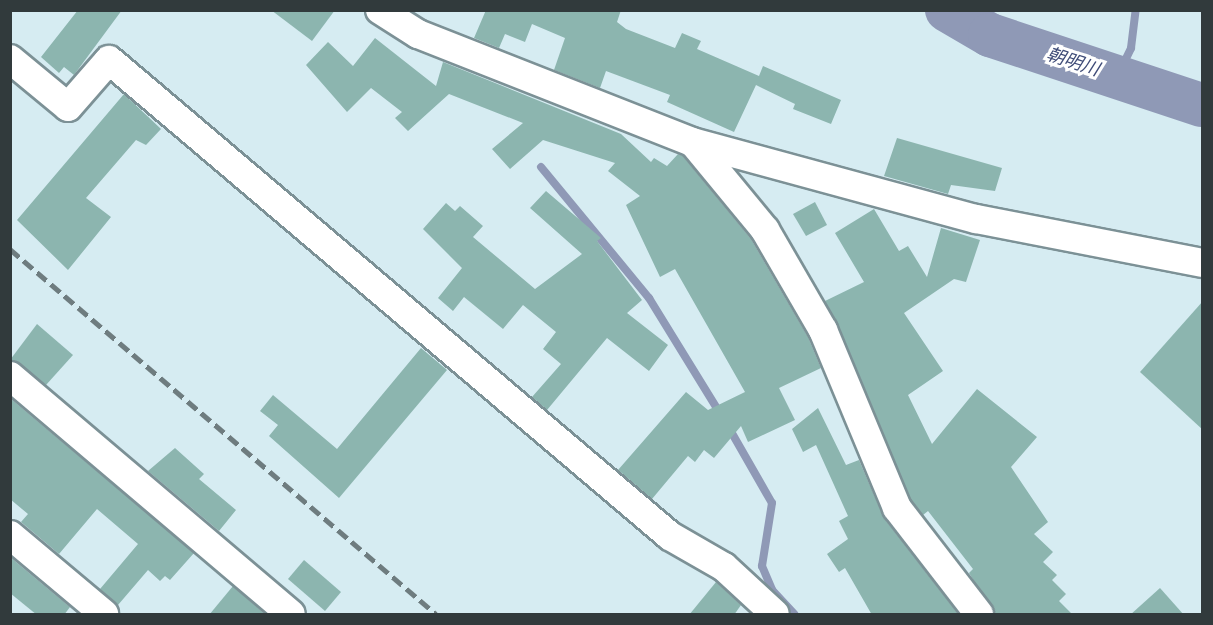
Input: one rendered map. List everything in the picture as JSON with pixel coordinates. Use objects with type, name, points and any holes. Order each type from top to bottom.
[{"type":"street","points":[[380,10],[418,34],[692,142],[976,219],[1203,263]]},
{"type":"street","points":[[10,58],[68,107],[109,60],[670,536],[724,567],[770,613]]},
{"type":"street","points":[[692,142],[715,163],[765,230],[823,330],[897,508],[980,615]]},
{"type":"street","points":[[10,376],[291,615]]},
{"type":"street","points":[[10,535],[93,611]]},
{"type":"building","points":[[78,10],[122,10],[74,75],[64,67],[59,73],[41,57]]},
{"type":"building","points":[[271,10],[335,10],[312,41]]},
{"type":"building","points":[[486,10],[621,10],[617,22],[626,29],[675,48],[682,33],[701,41],[697,49],[759,76],[763,66],[841,100],[831,124],[793,109],[795,104],[756,85],[734,132],[667,102],[670,95],[606,71],[600,88],[554,70],[565,38],[532,24],[525,42],[505,34],[499,48],[474,38]]},
{"type":"building","points":[[375,38],[436,86],[443,62],[621,134],[651,162],[654,158],[667,166],[678,154],[683,156],[751,239],[808,337],[821,368],[779,388],[795,420],[748,442],[741,426],[714,458],[704,450],[695,462],[688,456],[652,499],[618,470],[686,392],[708,410],[745,392],[675,269],[660,277],[626,205],[640,196],[608,171],[615,163],[543,140],[510,169],[492,149],[523,123],[449,94],[408,131],[395,118],[402,112],[371,88],[347,112],[306,65],[328,42],[353,66]]},
{"type":"building","points":[[124,94],[161,129],[146,145],[136,140],[86,198],[111,217],[68,270],[17,220]]},
{"type":"building","points":[[897,138],[1002,168],[995,191],[951,185],[948,194],[884,176]]},
{"type":"building","points":[[546,191],[601,238],[597,241],[642,300],[627,313],[668,345],[649,371],[607,338],[547,410],[532,397],[561,364],[543,349],[556,332],[523,305],[503,329],[464,297],[453,311],[438,298],[462,268],[423,229],[446,203],[455,211],[460,206],[483,226],[473,237],[535,289],[582,254],[530,208]]},
{"type":"building","points":[[815,202],[827,225],[806,236],[793,214]]},
{"type":"building","points":[[874,209],[899,251],[908,246],[927,277],[941,228],[980,240],[966,282],[954,279],[904,313],[943,371],[908,395],[932,444],[977,389],[1037,437],[1011,467],[1048,522],[1034,534],[1053,552],[1043,562],[1057,575],[1052,580],[1066,594],[1059,601],[1073,615],[995,615],[969,573],[973,569],[928,511],[923,515],[911,500],[825,301],[864,282],[835,233]]},
{"type":"building","points":[[1203,301],[1203,430],[1140,372]]},
{"type":"building","points":[[37,324],[73,355],[46,385],[10,360]]},
{"type":"building","points":[[421,348],[447,370],[339,498],[269,436],[278,425],[260,411],[273,395],[337,449]]},
{"type":"building","points":[[10,398],[194,553],[170,580],[165,576],[160,581],[148,570],[118,605],[100,589],[138,544],[97,509],[59,554],[21,522],[28,514],[10,499]]},
{"type":"building","points":[[818,408],[846,465],[859,460],[884,518],[959,615],[872,615],[845,568],[839,572],[827,554],[848,539],[839,521],[848,516],[816,445],[803,452],[792,429]]},
{"type":"building","points":[[175,448],[204,474],[199,479],[236,510],[219,531],[148,471]]},
{"type":"building","points":[[10,557],[70,607],[64,615],[37,615],[10,593]]},
{"type":"building","points":[[304,560],[341,592],[325,611],[288,579]]},
{"type":"building","points":[[716,582],[741,605],[734,615],[689,615]]},
{"type":"building","points":[[233,586],[266,615],[209,615]]},
{"type":"building","points":[[1160,588],[1184,615],[1130,615]]},
{"type":"waterway","name":"朝明川","points":[[947,10],[990,35],[1202,105]]},
{"type":"waterway","points":[[1117,77],[1131,48],[1136,10]]},
{"type":"waterway","points":[[541,167],[649,298],[721,415]]},
{"type":"waterway","points":[[729,428],[772,503],[762,566],[772,590],[794,614]]},
{"type":"railway","points":[[10,249],[436,614]]}]
